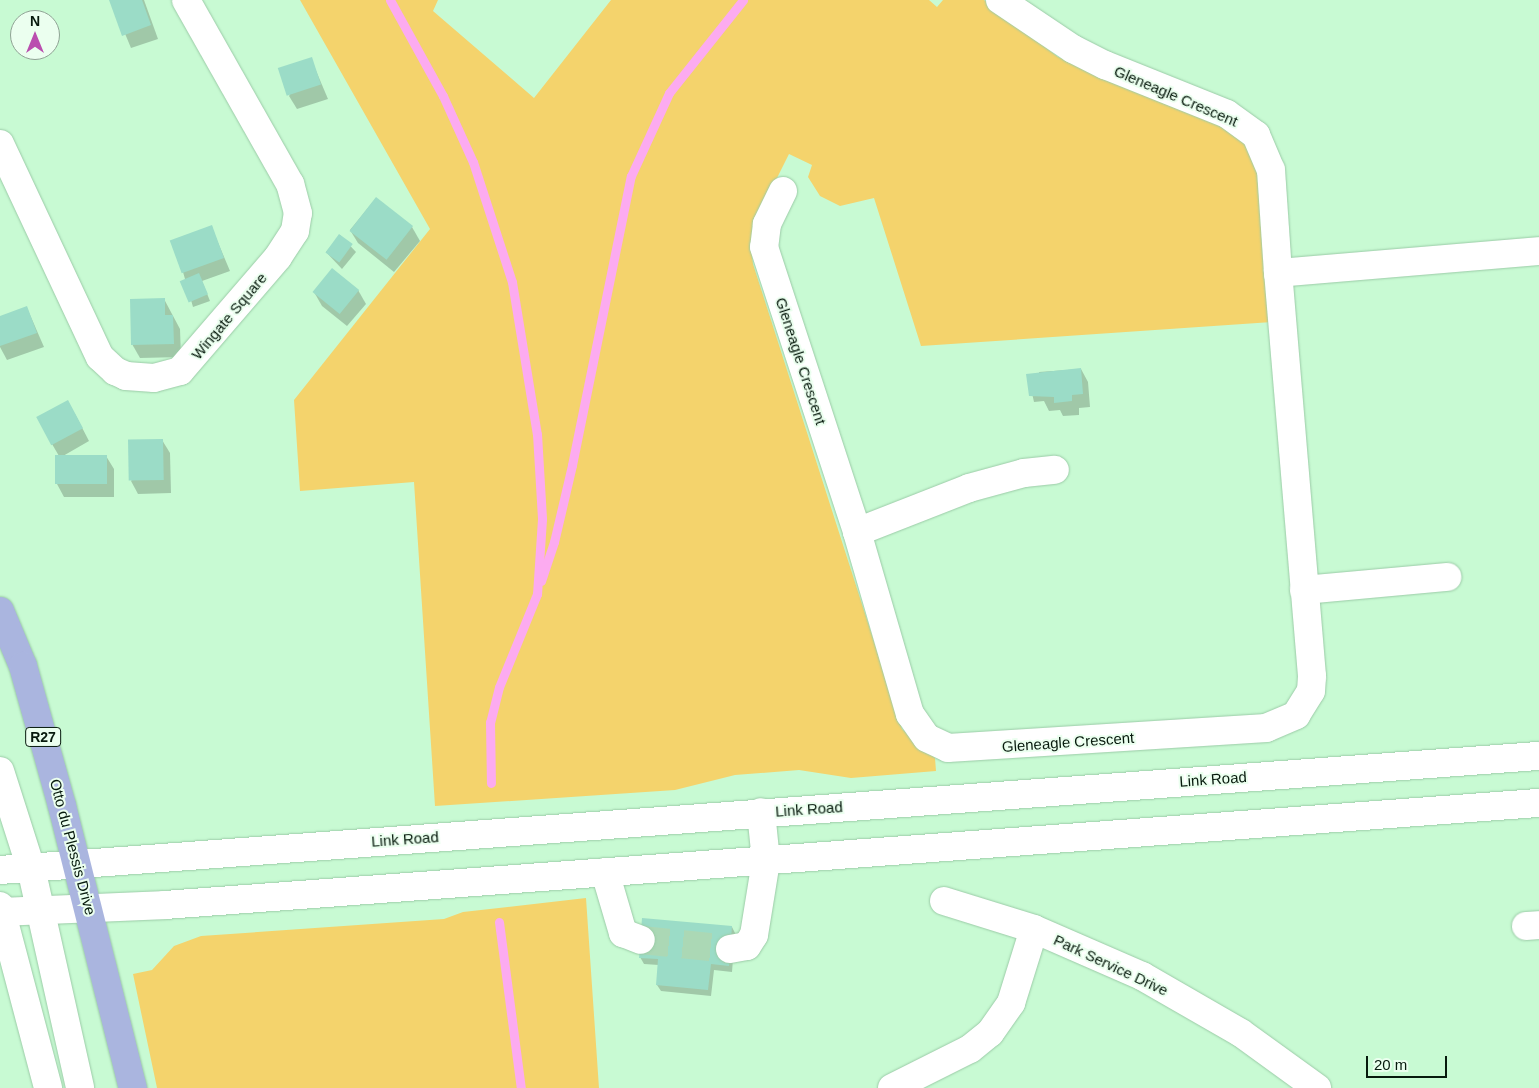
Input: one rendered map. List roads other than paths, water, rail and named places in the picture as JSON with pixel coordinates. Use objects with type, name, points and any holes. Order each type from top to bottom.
[{"type":"main road","name":"Otto du Plessis Drive","points":[[0,611],[23,666],[90,909],[133,1088]]},
{"type":"street","name":"Wingate Square","points":[[0,144],[100,357],[115,371],[126,376],[154,378],[180,371],[278,257],[294,230],[298,213],[290,184],[186,0]]},
{"type":"street","name":"Gleneagle Crescent","points":[[783,191],[767,224],[764,247],[857,532],[910,714],[927,738],[948,748],[1266,728],[1296,715],[1311,691],[1278,273],[1272,170],[1256,135],[1227,114],[1106,66],[1073,49],[1000,0]]},
{"type":"street","points":[[1278,273],[1539,251]]},
{"type":"street","points":[[857,532],[969,488],[1024,473],[1055,470]]},
{"type":"street","points":[[1304,590],[1446,577]]},
{"type":"street","name":"Link Road","points":[[0,870],[761,812],[1539,756]]},
{"type":"street","points":[[0,770],[31,868],[80,1088]]},
{"type":"street","points":[[48,1088],[1,910],[42,912],[90,909],[1539,803]]},
{"type":"street","points":[[730,949],[747,946],[752,940],[766,861],[761,812]]},
{"type":"street","points":[[605,872],[623,933],[640,940]]},
{"type":"street","name":"Park Service Drive","points":[[944,901],[1034,929],[1142,976],[1241,1033],[1317,1088]]},
{"type":"street","points":[[892,1088],[970,1049],[990,1033],[1011,1003],[1034,929]]},
{"type":"waterway","points":[[390,0],[443,96],[473,162],[512,282],[537,434],[542,519],[537,594],[499,687],[490,722],[491,783]]},
{"type":"waterway","points":[[541,581],[554,542],[572,465],[631,176],[669,93],[743,0]]},
{"type":"waterway","points":[[499,922],[521,1088]]},
{"type":"tunnel","points":[[641,940],[730,949]]}]
